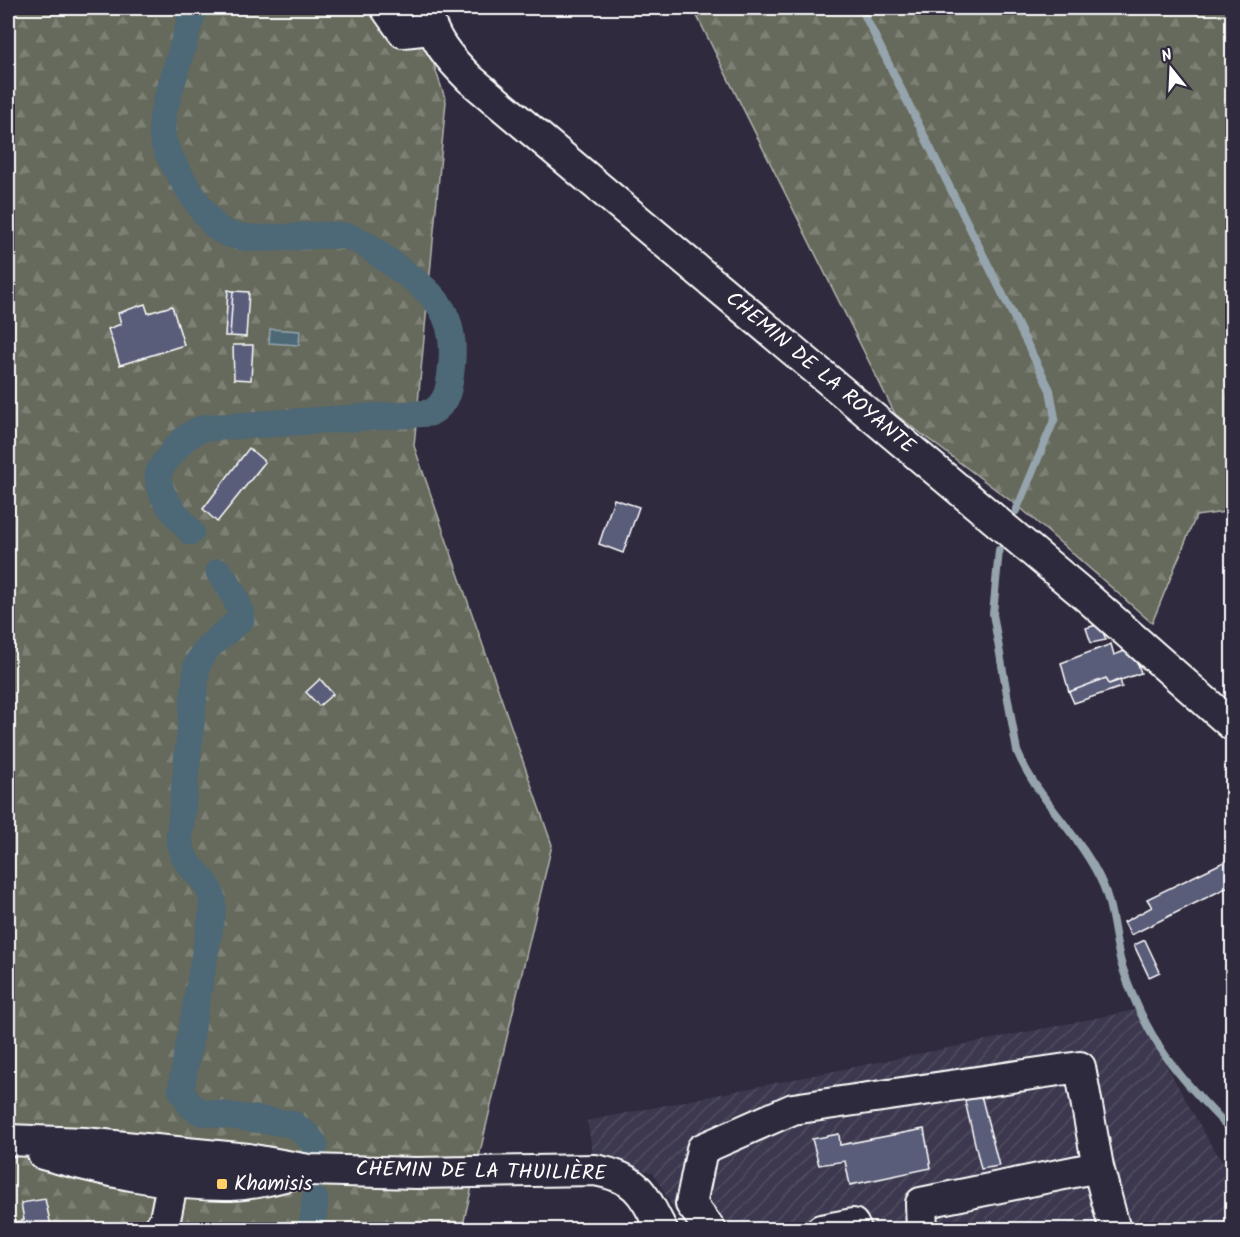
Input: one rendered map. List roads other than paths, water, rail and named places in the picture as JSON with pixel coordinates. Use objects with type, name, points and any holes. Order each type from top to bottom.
[{"type":"street","points":[[386,8],[403,32],[428,18]]},
{"type":"street","name":"CHEMIN DE LA ROYANTE","points":[[428,18],[446,55],[470,79],[1088,598],[1233,725]]},
{"type":"street","points":[[711,1230],[691,1204],[702,1149],[793,1109],[1080,1067],[1098,1167],[1115,1230]]},
{"type":"street","name":"CHEMIN DE LA THUILIÈRE","points":[[8,1142],[83,1164],[171,1165],[248,1159],[309,1170],[416,1173],[595,1170],[618,1174],[635,1186],[647,1201],[662,1230]]},
{"type":"street","points":[[158,1230],[165,1219],[171,1165]]},
{"type":"street","name":"CHEMIN DE LA THUILIÈRE","points":[[171,1165],[230,1185],[265,1181],[309,1170]]},
{"type":"street","points":[[922,1230],[921,1203],[1098,1167]]},
{"type":"street","points":[[821,1230],[853,1224],[856,1230]]},
{"type":"water","points":[[270,329],[300,331],[299,345],[269,343]]},
{"type":"waterway","points":[[191,532],[169,505],[158,480],[163,465],[179,444],[190,435],[204,428],[430,413],[442,403],[448,391],[452,361],[449,326],[436,301],[415,281],[373,249],[345,236],[261,238],[230,235],[219,229],[206,215],[170,157],[164,145],[162,131],[163,113],[194,8]]},
{"type":"waterway","points":[[863,8],[1050,390],[1055,418],[1016,511]]},
{"type":"waterway","points":[[999,550],[993,614],[1017,751],[1036,786],[1084,850],[1103,885],[1122,966],[1131,992],[1153,1036],[1180,1075],[1232,1131]]},
{"type":"waterway","points":[[219,572],[236,600],[241,619],[206,649],[197,665],[179,841],[187,861],[209,888],[213,909],[181,1089],[190,1105],[201,1112],[293,1124],[315,1145]]},
{"type":"waterway","points":[[312,1230],[315,1200]]},
{"type":"place","name":"Khamisis","points":[[222,1184]]}]
